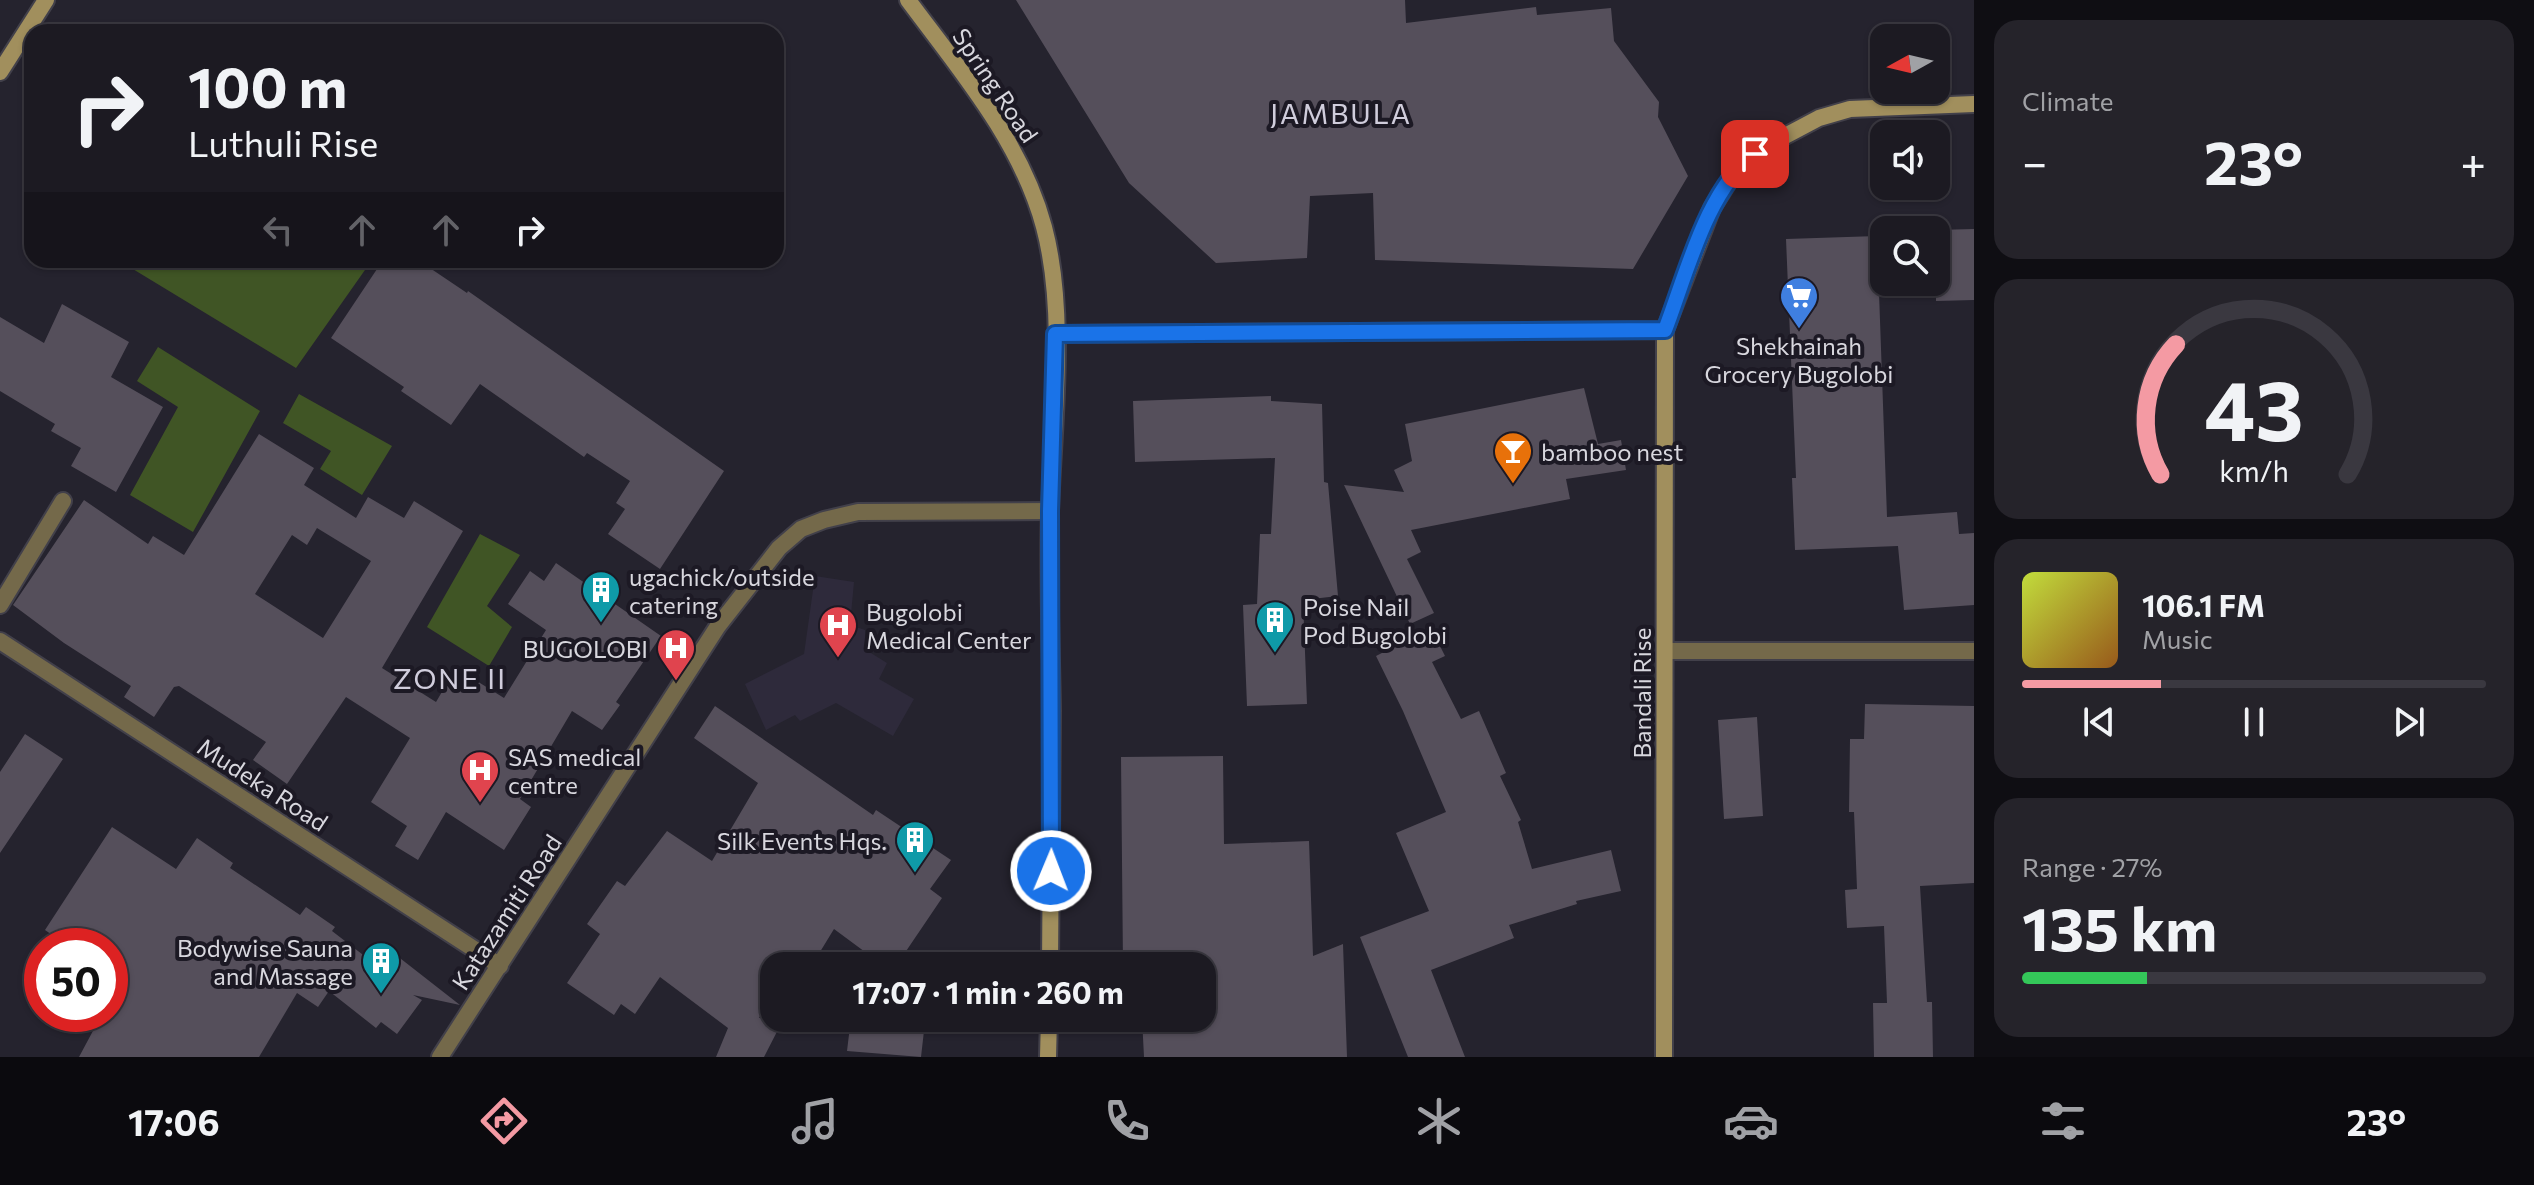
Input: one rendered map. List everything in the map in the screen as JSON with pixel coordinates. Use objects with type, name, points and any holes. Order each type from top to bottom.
[{"type":"street","points":[[31,24],[46,0]]},
{"type":"street","name":"Spring Road","points":[[908,0],[1001,128],[1028,181],[1044,225],[1054,268],[1050,511],[1050,952]]},
{"type":"street","points":[[0,72],[24,34]]},
{"type":"street","points":[[1055,334],[1665,330],[1712,208],[1739,165],[1770,144],[1819,118],[1850,109],[1974,104]]},
{"type":"street","name":"Bandali Rise","points":[[1664,1057],[1665,330]]},
{"type":"street","points":[[0,605],[63,501]]},
{"type":"street","name":"Katazamiti Road","points":[[440,1057],[718,626],[779,548],[801,529],[858,512],[1050,511]]},
{"type":"street","name":"Mudeka Road","points":[[0,641],[500,966]]},
{"type":"street","points":[[1665,651],[1974,651]]},
{"type":"street","points":[[1048,1057],[1049,1032]]},
{"type":"shaded area","name":"Bugolobi Medical Center","points":[[815,576],[854,582],[850,625],[865,630],[866,650],[887,663],[879,679],[914,699],[893,736],[836,703],[800,721],[795,715],[766,730],[745,684],[804,654]]},
{"type":"green space","points":[[131,268],[366,268],[296,368]]},
{"type":"green space","points":[[158,347],[260,411],[193,532],[130,495],[178,407],[137,381]]},
{"type":"green space","points":[[299,394],[392,446],[362,495],[320,469],[331,451],[283,423]]},
{"type":"green space","points":[[480,534],[520,555],[487,606],[512,627],[489,666],[427,627]]},
{"type":"building","points":[[1016,0],[1405,0],[1406,23],[1536,7],[1537,15],[1611,8],[1614,41],[1659,102],[1658,117],[1688,176],[1633,269],[1375,260],[1373,193],[1310,196],[1307,258],[1216,263],[1129,183]]},
{"type":"building","points":[[1974,229],[1974,300],[1936,301],[1936,296],[1950,296],[1950,230]]},
{"type":"building","points":[[1870,236],[1870,296],[1879,296],[1887,517],[1957,512],[1959,534],[1974,533],[1974,605],[1904,610],[1898,546],[1795,550],[1792,478],[1796,478],[1786,239]]},
{"type":"building","points":[[378,268],[430,268],[468,291],[724,471],[660,569],[608,534],[625,509],[616,503],[630,481],[587,453],[584,457],[480,384],[451,425],[401,391],[404,387],[331,338]]},
{"type":"building","points":[[62,304],[129,342],[111,377],[163,407],[116,492],[71,466],[81,448],[51,431],[55,424],[0,391],[0,317],[44,343]]},
{"type":"building","points":[[1584,388],[1598,444],[1621,440],[1626,470],[1566,479],[1570,499],[1411,530],[1421,552],[1407,559],[1434,613],[1410,624],[1344,485],[1404,492],[1394,470],[1412,461],[1405,424]]},
{"type":"building","points":[[1271,396],[1271,401],[1322,404],[1324,482],[1328,483],[1338,596],[1303,600],[1307,704],[1247,706],[1243,605],[1257,604],[1260,534],[1271,534],[1275,458],[1135,462],[1133,401]]},
{"type":"building","points":[[259,434],[314,468],[304,485],[356,518],[368,497],[404,518],[414,501],[463,531],[382,668],[436,702],[456,668],[504,698],[546,630],[508,604],[530,571],[544,581],[556,563],[661,636],[616,702],[620,705],[602,730],[572,711],[520,799],[531,807],[504,850],[446,812],[418,860],[395,846],[407,826],[371,802],[410,738],[346,697],[287,784],[253,760],[266,742],[179,686],[174,687],[154,717],[124,697],[131,686],[64,643],[13,605],[84,500],[148,544],[153,536],[184,555]],"holes":[[[317,528],[371,561],[323,638],[255,594],[292,535],[307,545]]]},
{"type":"building","points":[[1431,628],[1445,656],[1432,662],[1461,719],[1479,711],[1506,773],[1500,776],[1521,820],[1518,822],[1532,869],[1611,850],[1621,891],[1576,901],[1577,904],[1509,925],[1514,938],[1431,970],[1465,1057],[1408,1057],[1360,937],[1429,911],[1396,833],[1446,812],[1376,656]]},
{"type":"building","points":[[1865,704],[1974,706],[1974,883],[1920,886],[1927,1002],[1932,1002],[1933,1057],[1874,1057],[1873,1003],[1887,1003],[1884,926],[1847,928],[1845,890],[1857,889],[1854,812],[1849,812],[1850,739],[1864,739]]},
{"type":"building","points":[[715,706],[873,815],[876,810],[951,860],[930,889],[942,898],[905,952],[865,952],[834,929],[820,952],[760,952],[760,1032],[777,1032],[764,1057],[716,1057],[728,1028],[660,977],[635,1014],[621,1004],[614,1015],[567,983],[600,934],[587,924],[617,881],[625,886],[667,831],[712,861],[758,783],[694,738]]},
{"type":"building","points":[[1757,717],[1763,816],[1724,819],[1718,720]]},
{"type":"building","points":[[25,734],[63,759],[0,853],[0,772]]},
{"type":"building","points":[[1223,756],[1224,844],[1309,841],[1313,956],[1343,944],[1347,1057],[1144,1057],[1143,1032],[1216,1032],[1216,952],[1123,952],[1121,757]]},
{"type":"building","points":[[112,827],[176,869],[197,838],[233,863],[230,868],[300,915],[306,907],[335,927],[332,931],[384,971],[396,955],[460,1005],[413,995],[422,1000],[397,1034],[381,1022],[376,1028],[329,991],[318,1007],[297,993],[259,1057],[79,1057],[92,1032],[128,1032],[128,928],[46,928]]},
{"type":"building","points":[[849,1032],[924,1032],[921,1057],[847,1051]]},
{"type":"place","name":"Shekhainah Grocery Bugolobi","points":[[1799,330]]},
{"type":"place","name":"bamboo nest","points":[[1513,485]]},
{"type":"place","name":"ugachick/outside catering","points":[[601,624]]},
{"type":"place","name":"Poise Nail Pod Bugolobi","points":[[1275,654]]},
{"type":"place","name":"Bugolobi Medical Center","points":[[838,659]]},
{"type":"place","name":"BUGOLOBI","points":[[676,682]]},
{"type":"place","name":"SAS medical centre","points":[[480,804]]},
{"type":"place","name":"Silk Events Hqs.","points":[[915,874]]},
{"type":"place","name":"Bodywise Sauna and Massage","points":[[381,995]]},
{"type":"district","name":"JAMBULA","points":[[1341,113]]},
{"type":"district","name":"ZONE II","points":[[450,678]]},
{"type":"route","points":[[1051,871],[1050,511],[1055,334],[1665,330],[1712,208],[1739,165],[1755,154]]}]
